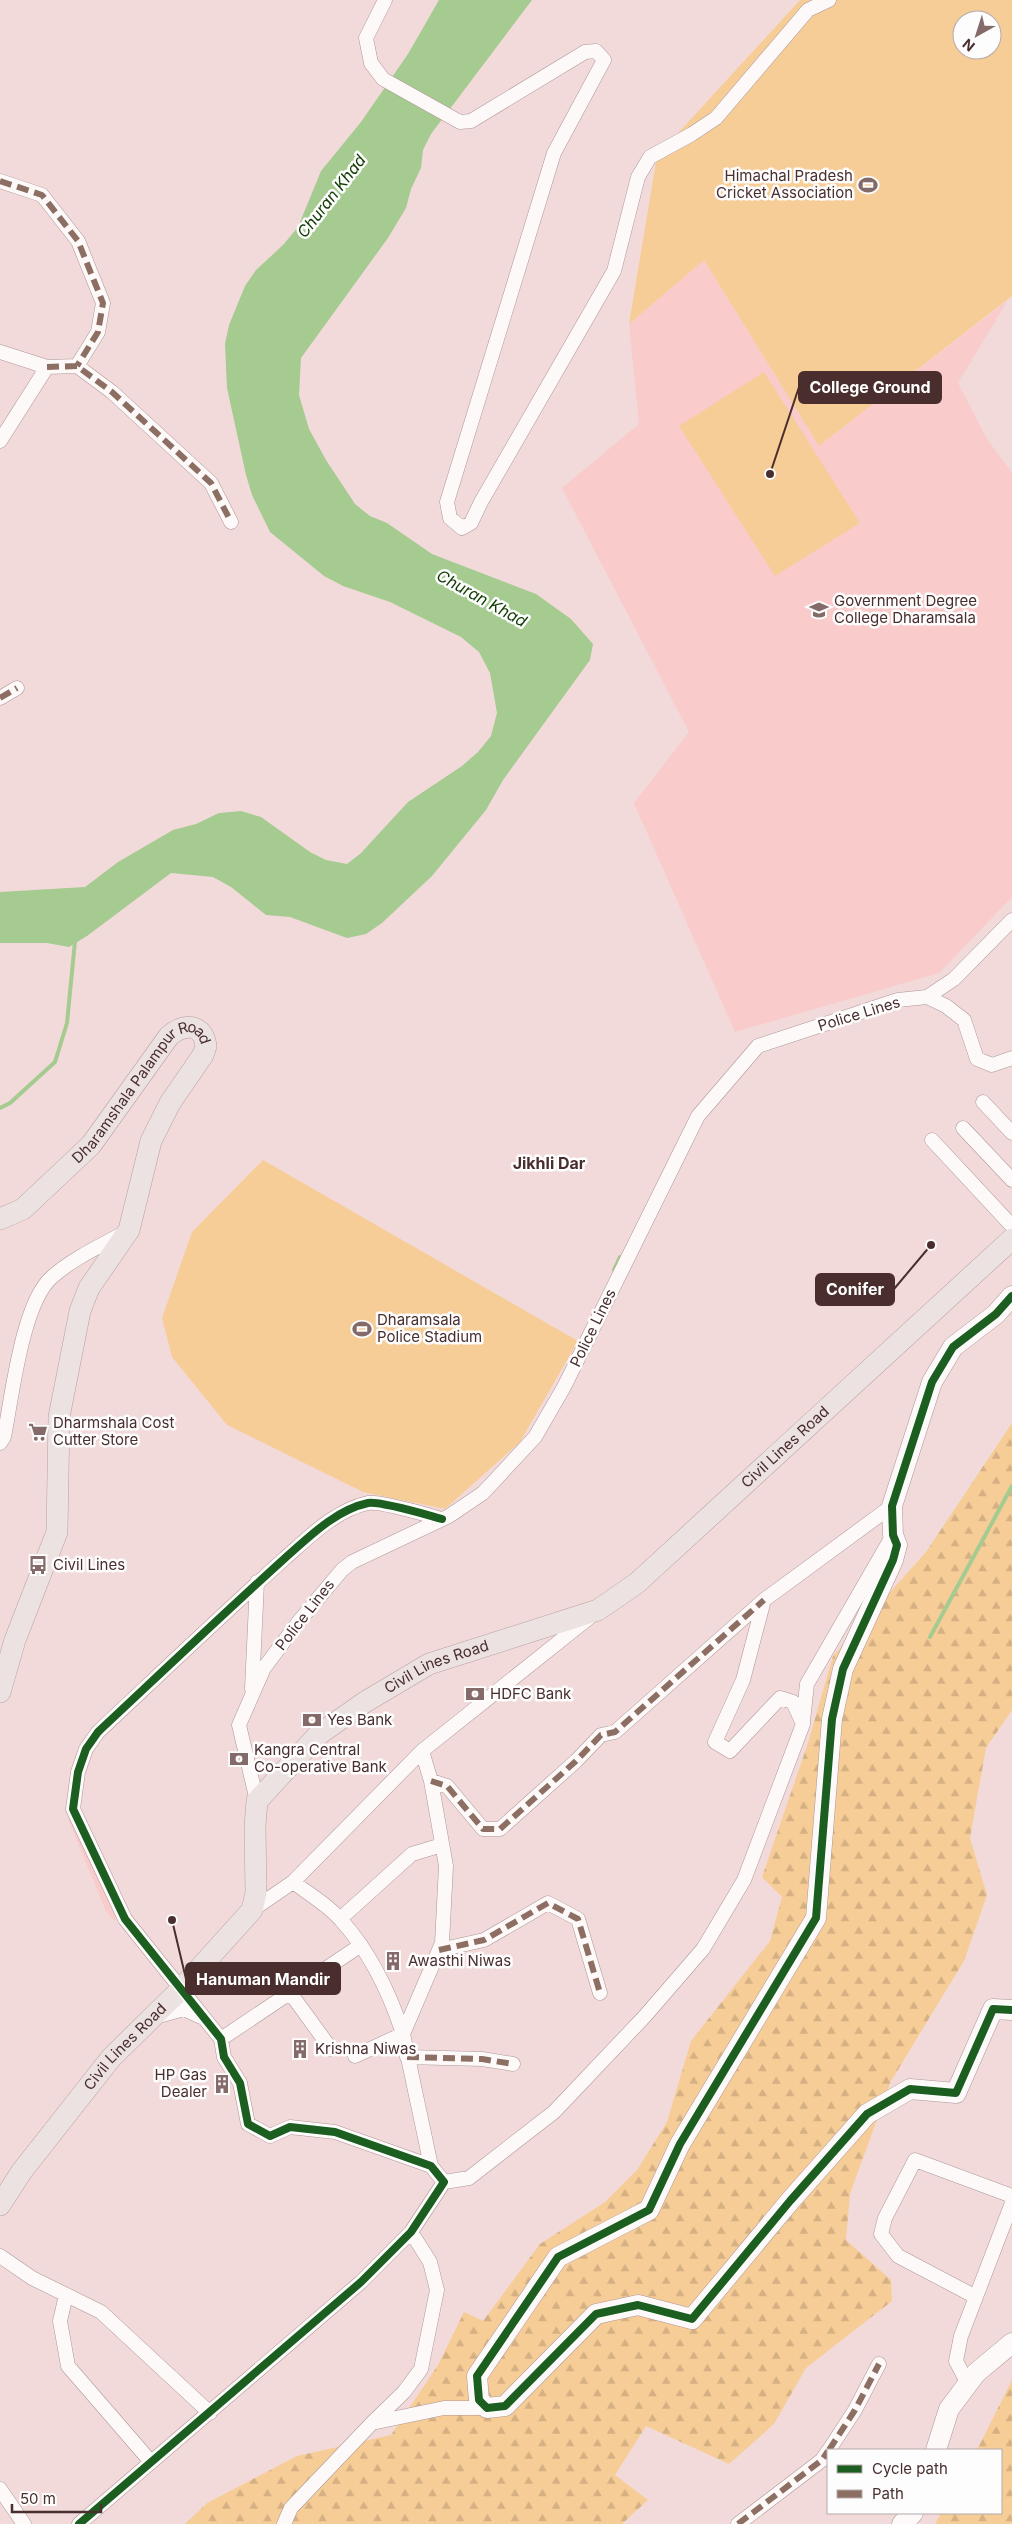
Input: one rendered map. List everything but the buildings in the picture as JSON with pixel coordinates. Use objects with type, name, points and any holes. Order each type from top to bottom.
[{"type":"main road","name":"Dharamshala Palampur Road","points":[[0,1219],[23,1209],[91,1145],[163,1042],[181,1026],[191,1027],[204,1037],[206,1050],[170,1103],[147,1149],[129,1230],[89,1288],[80,1311],[59,1417],[57,1532],[15,1640],[0,1692]]},
{"type":"main road","name":"Civil Lines Road","points":[[257,1801],[318,1735],[365,1702],[429,1664],[598,1610],[637,1583],[1012,1239]]},
{"type":"main road","points":[[252,1910],[256,1893],[255,1826],[257,1801]]},
{"type":"main road","name":"Civil Lines Road","points":[[0,2206],[22,2171],[111,2058],[180,1990],[252,1910]]},
{"type":"street","points":[[385,0],[366,38],[371,63],[382,79],[460,122],[472,121],[585,52],[596,51],[604,60],[554,153],[447,502],[450,518],[462,528],[471,523],[481,502],[614,271],[638,177],[650,157],[692,134],[716,118],[808,10],[829,0]]},
{"type":"street","points":[[0,180],[42,195],[78,241],[103,303],[98,332],[77,366]]},
{"type":"street","points":[[0,352],[47,367],[77,366],[112,392],[211,483],[232,522]]},
{"type":"street","points":[[0,441],[47,367]]},
{"type":"street","points":[[0,698],[17,688]]},
{"type":"street","points":[[927,997],[954,979],[1012,920]]},
{"type":"street","points":[[927,997],[946,1006],[964,1020],[977,1059],[992,1065],[1012,1058]]},
{"type":"street","name":"Police Lines","points":[[257,1801],[239,1725],[264,1668],[300,1620],[342,1570],[352,1562],[442,1518],[483,1493],[535,1437],[564,1387],[698,1116],[758,1046],[898,1000],[927,997]]},
{"type":"street","points":[[983,1102],[1012,1133]]},
{"type":"street","points":[[963,1128],[1012,1180]]},
{"type":"street","points":[[932,1140],[1012,1226]]},
{"type":"street","points":[[0,1443],[4,1437],[29,1311],[39,1292],[52,1277],[129,1230]]},
{"type":"street","points":[[487,2408],[479,2400],[477,2376],[558,2257],[649,2210],[680,2144],[816,1918],[832,1719],[842,1669],[893,1560],[897,1545],[893,1535],[892,1506],[932,1382],[953,1347],[996,1314],[1012,1296]]},
{"type":"street","points":[[431,2166],[335,2132],[290,2128],[270,2136],[248,2124],[240,2083],[224,2057],[221,2039],[125,1919],[73,1809],[78,1772],[86,1749],[98,1732],[257,1582],[309,1536],[356,1506],[371,1502],[442,1518]]},
{"type":"street","points":[[431,1781],[447,1786],[482,1829],[500,1829],[576,1761],[601,1735],[615,1732],[764,1600],[892,1506]]},
{"type":"street","points":[[78,2524],[361,2282],[411,2232],[444,2182],[469,2178],[554,2112],[645,2016],[703,1949],[744,1880],[803,1724],[807,1684],[893,1535]]},
{"type":"street","points":[[252,1696],[257,1582]]},
{"type":"street","points":[[764,1600],[743,1680],[715,1742],[730,1751],[780,1698],[793,1702],[803,1724]]},
{"type":"street","points":[[252,1910],[293,1882],[422,1751],[598,1610]]},
{"type":"street","points":[[355,2056],[403,2034],[442,1944],[446,1866],[431,1781],[422,1751]]},
{"type":"street","points":[[340,1919],[412,1854],[442,1845]]},
{"type":"street","points":[[293,1882],[340,1919],[361,1945],[392,2002],[403,2034],[406,2057],[431,2166],[444,2182]]},
{"type":"street","points":[[439,1950],[484,1940],[548,1903],[578,1918],[600,1993]]},
{"type":"street","points":[[221,2039],[291,1994],[312,1977],[361,1945]]},
{"type":"street","points":[[291,1994],[331,2049]]},
{"type":"street","points":[[152,2018],[184,2009],[204,2018]]},
{"type":"street","points":[[372,2423],[444,2408],[505,2406],[596,2314],[638,2305],[692,2319],[790,2200],[867,2114],[910,2089],[956,2093],[993,2010],[1012,2010]]},
{"type":"street","points":[[406,2057],[482,2059],[513,2064]]},
{"type":"street","points":[[976,2297],[898,2256],[881,2234],[885,2218],[915,2160],[1012,2196]]},
{"type":"street","points":[[968,2384],[956,2361],[961,2336],[1012,2203]]},
{"type":"street","points":[[284,2524],[291,2508],[404,2392],[421,2369],[437,2290],[430,2262],[411,2232]]},
{"type":"street","points":[[0,2256],[32,2278],[101,2312],[210,2413]]},
{"type":"street","points":[[66,2295],[60,2320],[68,2366],[151,2462]]},
{"type":"street","points":[[936,2449],[949,2409],[976,2374],[1012,2343]]},
{"type":"street","points":[[829,2449],[855,2410],[879,2364]]},
{"type":"street","points":[[738,2524],[822,2460],[827,2452]]},
{"type":"street","points":[[0,2489],[24,2524]]},
{"type":"street","points":[[902,2524],[912,2514]]},
{"type":"shaded area","name":"Government Degree College Dharamsala","points":[[704,260],[819,446],[1008,300],[958,383],[987,439],[1012,473],[1012,897],[939,973],[735,1032],[634,803],[689,732],[562,488],[639,424],[629,324]]},
{"type":"shaded area","points":[[73,1816],[119,1916],[114,1921],[106,1911],[68,1819]]},
{"type":"green space","points":[[800,0],[1012,0],[1012,296],[819,446],[704,260],[629,324],[657,156]]},
{"type":"green space","points":[[764,372],[860,523],[775,576],[679,426]]},
{"type":"green space","name":"Dharamsala Police Stadium","points":[[263,1160],[578,1341],[520,1442],[445,1509],[363,1492],[227,1425],[172,1357],[162,1318],[192,1232]]},
{"type":"green space","points":[[1012,1423],[1012,1710],[986,1748],[970,1838],[987,1895],[964,1961],[891,2081],[850,2194],[846,2240],[891,2280],[892,2301],[806,2368],[774,2424],[729,2464],[646,2426],[615,2475],[648,2500],[622,2524],[185,2524],[207,2503],[297,2456],[391,2435],[438,2365],[464,2312],[483,2321],[540,2244],[605,2202],[637,2170],[667,2122],[691,2041],[770,1941],[782,1897],[762,1877],[808,1743],[833,1656],[926,1552]]},
{"type":"green space","points":[[1012,2380],[1012,2524],[935,2524],[940,2514],[1002,2514],[1002,2449],[978,2449]]},
{"type":"water","name":"Churan Khad","points":[[439,0],[532,0],[431,134],[423,150],[421,168],[411,189],[406,208],[388,238],[301,358],[299,395],[309,429],[326,460],[355,504],[370,516],[387,523],[432,554],[536,594],[571,619],[593,644],[590,660],[503,780],[486,810],[432,876],[382,923],[366,934],[347,938],[290,917],[266,915],[231,887],[213,877],[171,873],[87,936],[69,947],[47,943],[0,943],[0,892],[85,887],[118,862],[173,830],[196,824],[219,813],[241,811],[261,817],[310,852],[326,860],[347,864],[361,853],[408,802],[462,766],[478,752],[491,736],[497,713],[490,673],[479,652],[461,637],[390,602],[343,586],[324,576],[270,532],[252,495],[246,475],[227,388],[225,344],[229,325],[245,286],[256,270],[283,245],[298,227],[321,171],[361,122],[408,54]]},
{"type":"waterway","points":[[0,1108],[10,1103],[55,1062],[67,1023],[75,941]]},
{"type":"waterway","points":[[614,1270],[620,1257]]},
{"type":"waterway","points":[[930,1637],[1012,1486]]},
{"type":"marked path","points":[[0,181],[42,195],[78,241],[103,303],[98,332],[77,366]]},
{"type":"marked path","points":[[47,367],[77,366],[112,392],[211,483],[231,522]]},
{"type":"marked path","points":[[0,698],[17,688]]},
{"type":"marked path","points":[[431,1781],[447,1786],[483,1829],[500,1829],[576,1761],[601,1735],[615,1732],[764,1600]]},
{"type":"marked path","points":[[439,1950],[484,1940],[548,1903],[578,1919],[600,1993]]},
{"type":"marked path","points":[[407,2057],[482,2059],[513,2064]]},
{"type":"marked path","points":[[830,2449],[855,2410],[879,2364]]},
{"type":"marked path","points":[[738,2524],[822,2460],[827,2452]]},
{"type":"cycle path","points":[[1012,1296],[996,1314],[953,1347],[932,1382],[892,1506],[893,1535],[897,1545],[893,1560],[843,1669],[832,1719],[816,1918],[680,2144],[649,2210],[558,2257],[477,2376],[479,2400],[487,2408],[505,2406],[596,2314],[638,2305],[692,2319],[790,2201],[867,2114],[910,2089],[956,2093],[993,2009],[1012,2010]]},
{"type":"cycle path","points":[[79,2524],[361,2282],[411,2232],[444,2182],[431,2166],[335,2132],[290,2127],[270,2136],[248,2124],[240,2083],[224,2057],[221,2039],[125,1919],[73,1809],[78,1772],[86,1749],[98,1732],[260,1580],[333,1518],[356,1507],[374,1503],[442,1519]]},
{"type":"place","name":"Himachal Pradesh Cricket Association","points":[[868,185]]},
{"type":"place","name":"College Ground","points":[[770,474]]},
{"type":"place","name":"Government Degree College Dharamsala","points":[[819,610]]},
{"type":"place","name":"Conifer","points":[[931,1245]]},
{"type":"place","name":"Dharamsala Police Stadium","points":[[362,1329]]},
{"type":"place","name":"Dharmshala Cost Cutter Store","points":[[38,1432]]},
{"type":"place","name":"Civil Lines","points":[[38,1565]]},
{"type":"place","name":"HDFC Bank","points":[[475,1694]]},
{"type":"place","name":"Yes Bank","points":[[312,1720]]},
{"type":"place","name":"Kangra Central Co-operative Bank","points":[[239,1759]]},
{"type":"place","name":"Hanuman Mandir","points":[[172,1920]]},
{"type":"place","name":"Awasthi Niwas","points":[[393,1961]]},
{"type":"place","name":"Krishna Niwas","points":[[300,2049]]},
{"type":"place","name":"HP Gas Dealer","points":[[222,2084]]},
{"type":"district","name":"Jikhli Dar","points":[[549,1163]]}]
